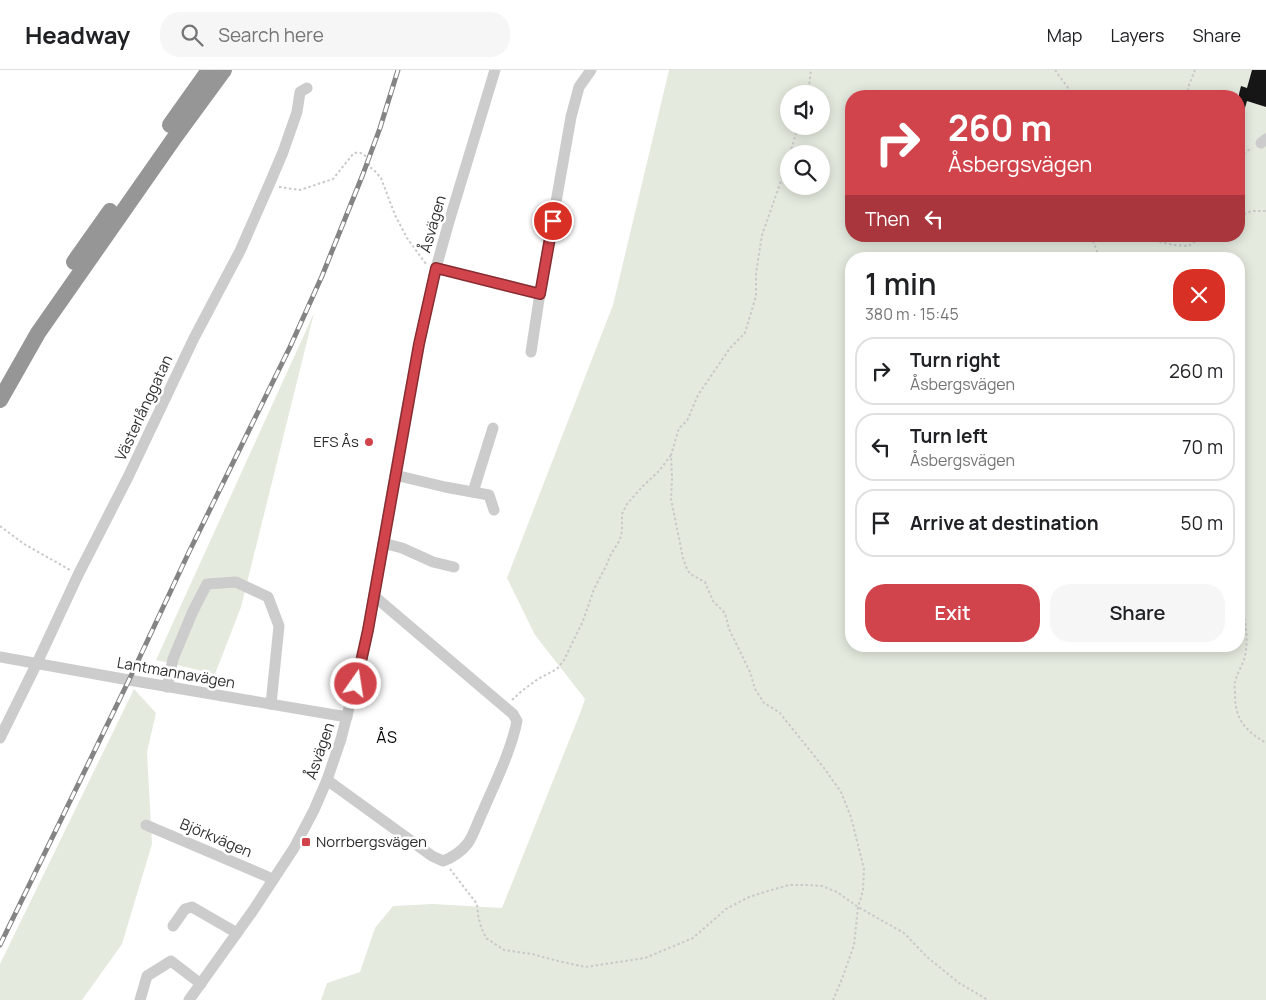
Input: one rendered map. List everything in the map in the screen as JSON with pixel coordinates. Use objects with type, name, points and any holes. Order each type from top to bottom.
[{"type":"highway","points":[[0,382],[30,328],[87,242],[209,70]]},
{"type":"highway","points":[[0,400],[38,332],[224,70]]},
{"type":"street","name":"Åsvägen","points":[[189,1000],[294,848],[327,780],[341,739],[365,646],[395,475],[436,268],[495,70]]},
{"type":"street","points":[[531,352],[571,117],[579,87],[591,70]]},
{"type":"street","name":"Västerlånggatan","points":[[0,738],[194,338],[240,251],[270,186],[297,112],[300,92],[306,88]]},
{"type":"street","points":[[436,268],[540,294]]},
{"type":"street","points":[[473,492],[493,428]]},
{"type":"street","points":[[395,475],[445,488],[489,495],[494,510]]},
{"type":"street","points":[[383,543],[402,548],[433,562],[454,567]]},
{"type":"street","points":[[167,687],[173,659],[193,611],[207,584],[236,582],[268,597],[279,626],[271,704]]},
{"type":"street","points":[[327,780],[432,856],[444,861],[460,852],[469,841],[492,791],[514,734],[517,721],[513,714],[374,596]]},
{"type":"street","name":"Lantmannavägen","points":[[0,657],[347,717]]},
{"type":"street","name":"Björkvägen","points":[[146,825],[273,880]]},
{"type":"street","points":[[173,926],[186,909],[192,907],[236,933]]},
{"type":"street","points":[[140,1000],[147,976],[171,961],[201,984]]},
{"type":"path","points":[[809,85],[810,70]]},
{"type":"path","points":[[1055,70],[1070,90]]},
{"type":"path","points":[[1188,90],[1195,70]]},
{"type":"path","points":[[1245,152],[1263,141]]},
{"type":"path","points":[[270,186],[300,190],[332,179],[353,154],[358,152],[366,155],[369,160],[369,167],[381,178],[407,238],[426,265],[436,268]]},
{"type":"path","points":[[780,184],[762,235],[756,273],[756,296],[745,333],[730,348],[698,395],[687,421],[679,428],[671,455],[671,499],[687,569],[690,574],[705,582],[713,601],[725,612],[729,629],[750,672],[755,689],[764,703],[779,712],[824,768],[841,792],[851,817],[864,869],[863,891],[858,907],[854,945],[833,1000]]},
{"type":"path","points":[[1245,214],[1252,211],[1266,211]]},
{"type":"path","points":[[1161,242],[1188,246],[1195,242]]},
{"type":"path","points":[[505,707],[538,679],[557,669],[564,660],[583,621],[594,589],[620,540],[622,514],[628,504],[671,455]]},
{"type":"path","points":[[0,526],[24,544],[78,575]]},
{"type":"path","points":[[1245,623],[1247,639],[1245,658],[1235,682],[1235,706],[1240,721],[1252,734],[1266,743]]},
{"type":"path","points":[[444,861],[477,904],[481,927],[486,938],[504,950],[532,954],[585,966],[645,958],[693,938],[726,909],[750,897],[768,890],[789,886],[822,886],[837,892],[858,907],[904,933],[928,957],[958,982],[988,1000]]},
{"type":"shaded area","points":[[669,70],[1266,70],[1266,1000],[321,1000],[327,983],[360,972],[375,928],[393,906],[433,904],[502,908],[585,699],[535,635],[507,578],[613,305]]},
{"type":"shaded area","points":[[314,313],[241,607],[215,674],[156,660]]},
{"type":"shaded area","points":[[134,689],[156,713],[147,752],[152,844],[122,944],[82,1000],[0,1000],[0,964]]},
{"type":"building","points":[[1252,70],[1266,70],[1266,107],[1247,101],[1245,108],[1245,90],[1240,90],[1241,86],[1247,88]]},
{"type":"railway","points":[[0,945],[290,347],[322,276],[363,174],[398,70]]},
{"type":"place","name":"EFS Ås","points":[[369,442]]},
{"type":"place","name":"Norrbergsvägen","points":[[306,842]]},
{"type":"district","name":"ÅS","points":[[387,737]]},
{"type":"route","points":[[356,684],[368,630],[419,344],[436,268],[540,294],[553,221]]}]
